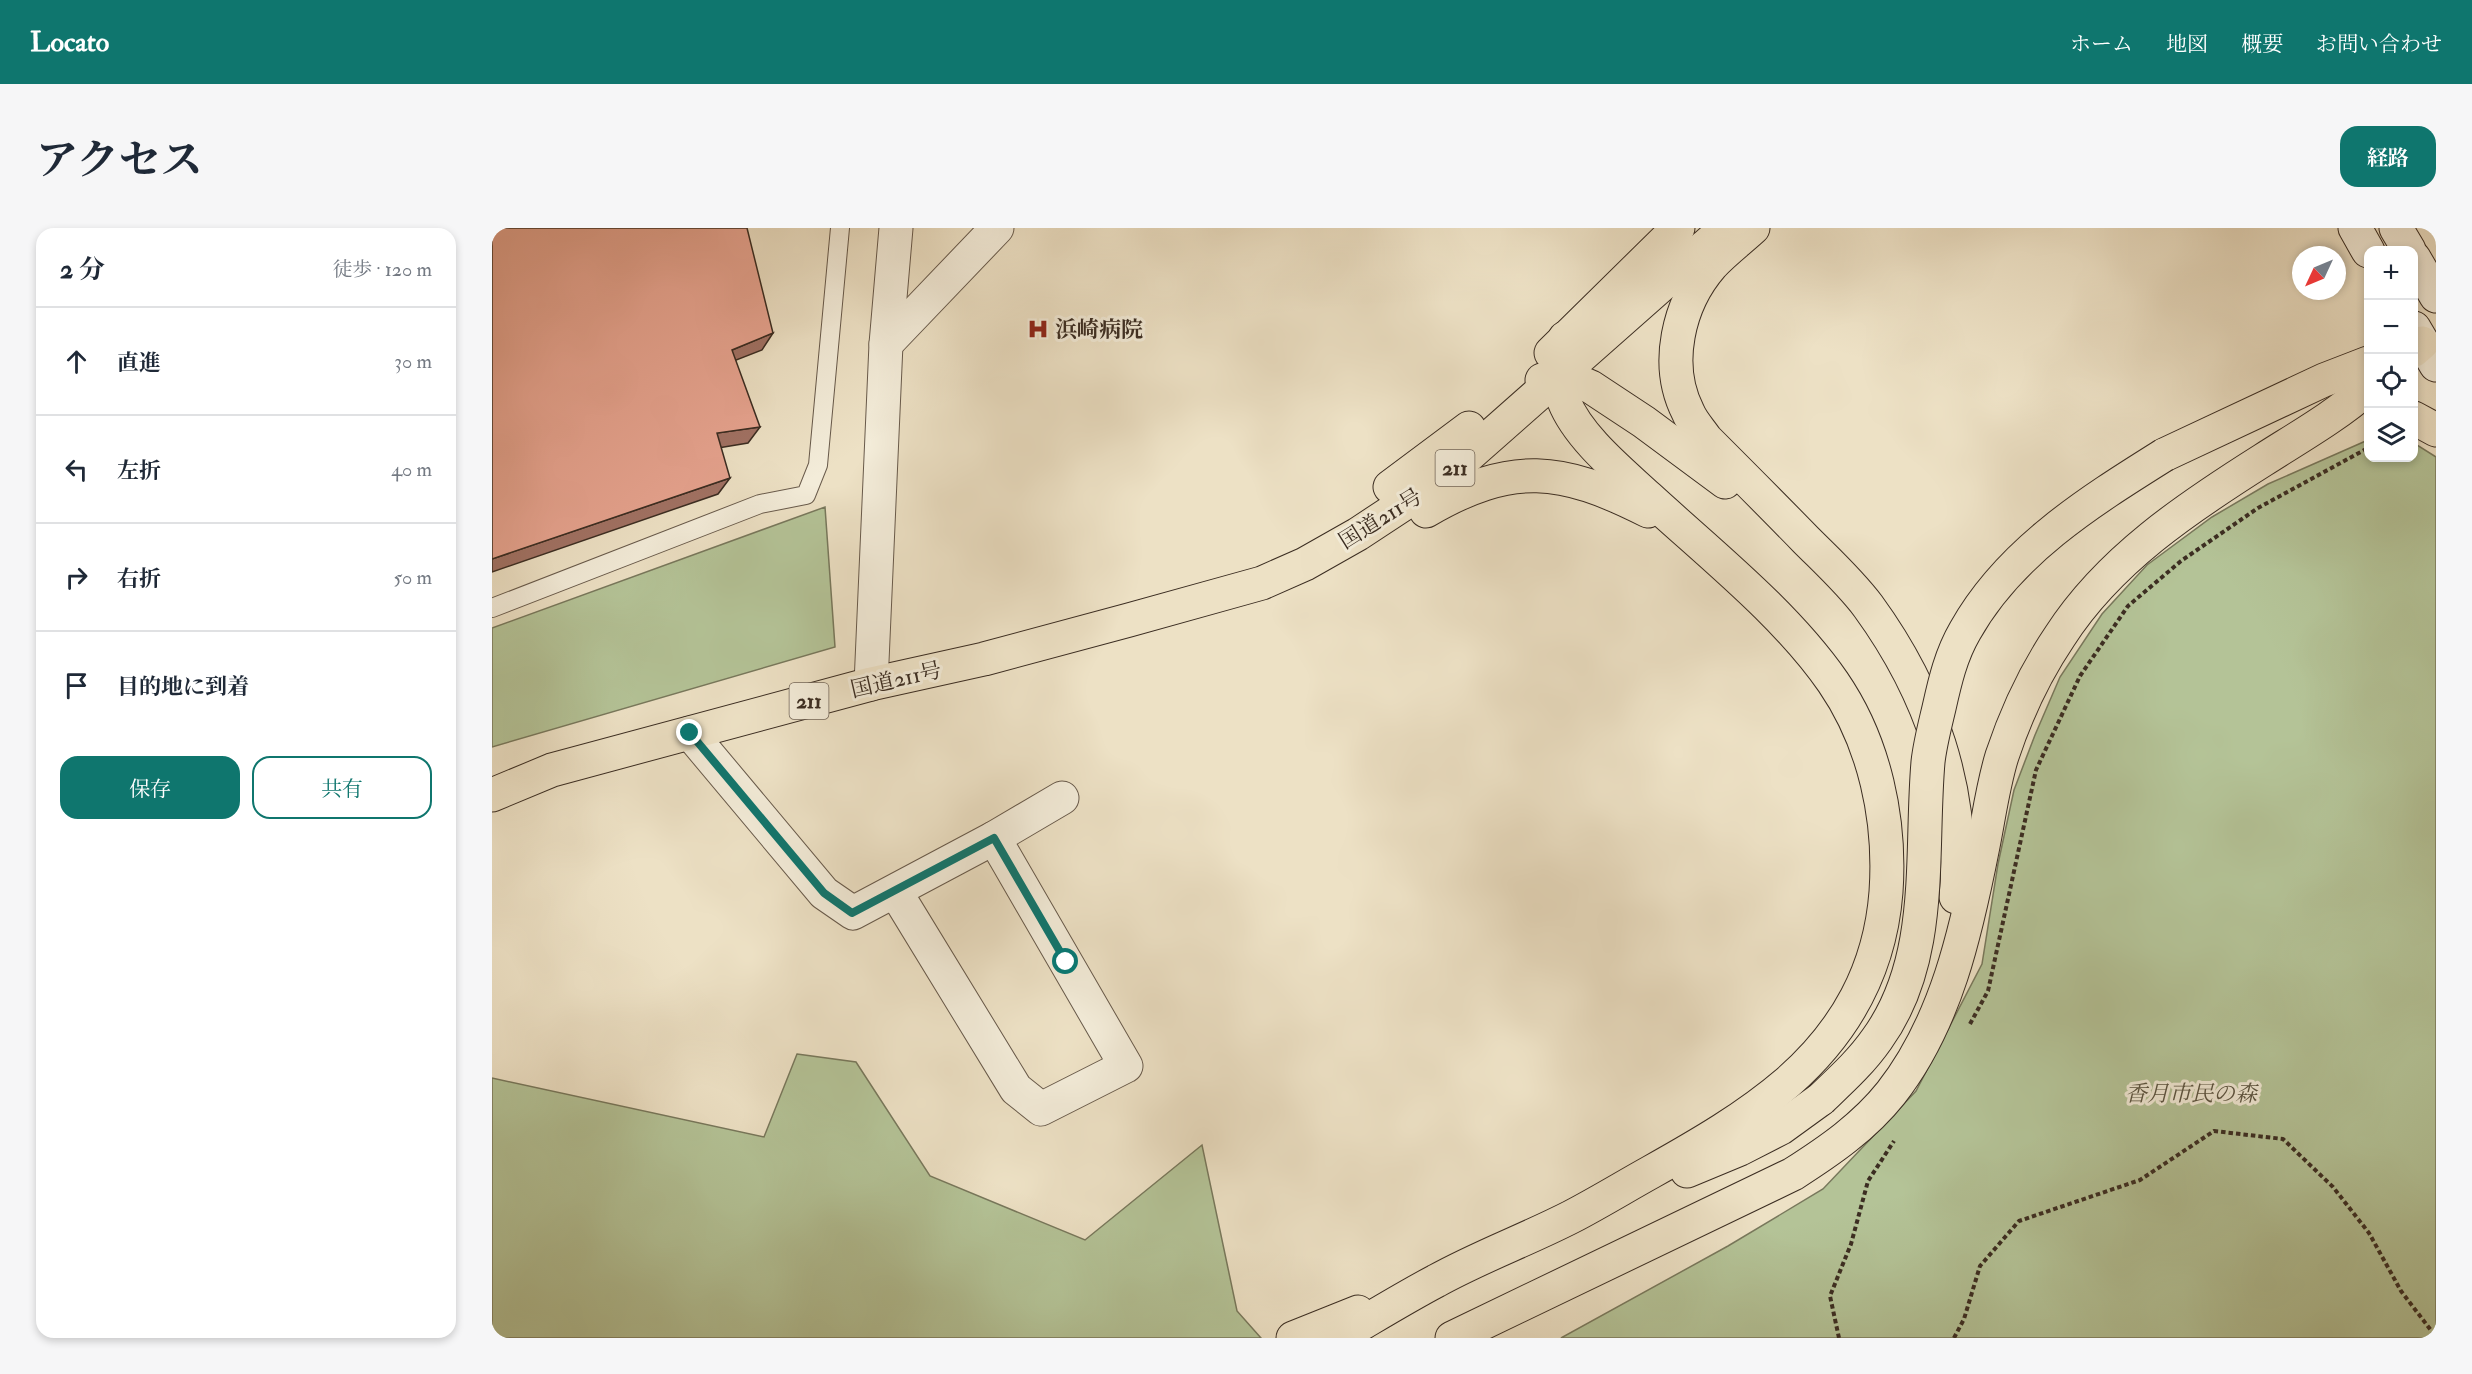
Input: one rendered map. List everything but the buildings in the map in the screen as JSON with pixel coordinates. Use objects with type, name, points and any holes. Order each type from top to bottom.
[{"type":"highway","name":"国道211号","points":[[1129,620],[1283,550],[1358,508],[1412,472],[1511,393],[1678,228]]},
{"type":"highway","name":"国道211号","points":[[492,795],[552,770],[871,684],[984,659],[1129,620],[1262,583],[1305,564],[1403,506],[1443,478],[1559,378],[1726,228]]},
{"type":"highway","points":[[1754,228],[1712,266],[1690,298],[1679,327],[1676,356],[1678,386],[1688,412],[1706,439],[1843,577],[1867,605],[1911,675],[1928,712],[1953,794],[1958,876],[1950,959],[1935,1017]]},
{"type":"highway","points":[[1565,338],[1559,358],[1559,378],[1564,401],[1595,446],[1803,642],[1835,685],[1858,727],[1875,777],[1885,823],[1888,867],[1884,914],[1876,952],[1862,988],[1844,1020],[1819,1053],[1787,1083],[1711,1138],[1571,1217]]},
{"type":"highway","points":[[1293,1338],[1437,1280],[1571,1217],[1740,1149],[1781,1128],[1821,1099],[1853,1070],[1878,1038],[1896,1004],[1913,959],[1921,910],[1928,760],[1948,670],[1964,632],[1988,595],[2018,562],[2057,527],[2105,492],[2164,455],[2324,380],[2364,365]]},
{"type":"highway","points":[[1511,393],[1536,381],[1559,378],[1575,380],[1591,387],[1700,462],[1843,577]]},
{"type":"highway","points":[[1452,1338],[1793,1174],[1831,1150],[1863,1124],[1891,1093],[1916,1057],[1935,1017],[1953,970],[1966,925],[1991,798],[2002,757],[2036,675],[2061,634],[2093,592],[2160,529],[2221,486],[2346,408],[2364,392]]},
{"type":"highway","points":[[2221,486],[2364,419]]},
{"type":"highway","points":[[2418,420],[2436,430]]},
{"type":"highway","points":[[1262,583],[1326,568],[1455,494],[1497,479],[1538,474],[1578,480],[1613,493],[1649,512],[1715,559]]},
{"type":"highway","points":[[1337,1338],[1437,1280]]},
{"type":"street","points":[[871,684],[886,344],[896,228]]},
{"type":"street","points":[[886,344],[997,228]]},
{"type":"street","points":[[2355,228],[2365,246]]},
{"type":"street","points":[[2396,228],[2407,246]]},
{"type":"street","points":[[2418,265],[2436,296]]},
{"type":"street","points":[[690,733],[824,893],[852,913],[994,838],[1062,798]]},
{"type":"street","points":[[896,891],[1016,1089],[1041,1109],[1126,1066],[994,838]]},
{"type":"lane","points":[[492,608],[760,504],[806,495],[818,465],[840,228]]},
{"type":"path","points":[[1966,1031],[1988,991],[2036,770],[2080,676],[2110,632],[2128,606],[2181,561],[2258,508],[2364,450]]},
{"type":"path","points":[[1954,1338],[1964,1319],[1980,1266],[2019,1221],[2140,1180],[2214,1131],[2283,1139],[2333,1187],[2369,1233],[2401,1291],[2433,1333],[2436,1333]]},
{"type":"path","points":[[1839,1338],[1830,1296],[1851,1244],[1868,1181],[1899,1134]]},
{"type":"green space","name":"香月市民の森","points":[[2364,442],[2364,462],[2418,462],[2418,446],[2436,457],[2436,1338],[1561,1338],[1728,1246],[1823,1189],[1916,1091],[1982,964],[1998,864],[2014,790],[2060,677],[2102,614],[2147,565],[2212,517],[2268,484]]},
{"type":"green space","points":[[825,507],[835,647],[492,747],[492,628]]},
{"type":"green space","points":[[797,1054],[856,1062],[930,1176],[1085,1240],[1202,1145],[1237,1311],[1261,1338],[492,1338],[492,1078],[764,1137]]},
{"type":"place","name":"浜崎病院","points":[[1038,329]]},
{"type":"route","points":[[690,733],[824,893],[852,913],[994,838],[1066,962]]}]
